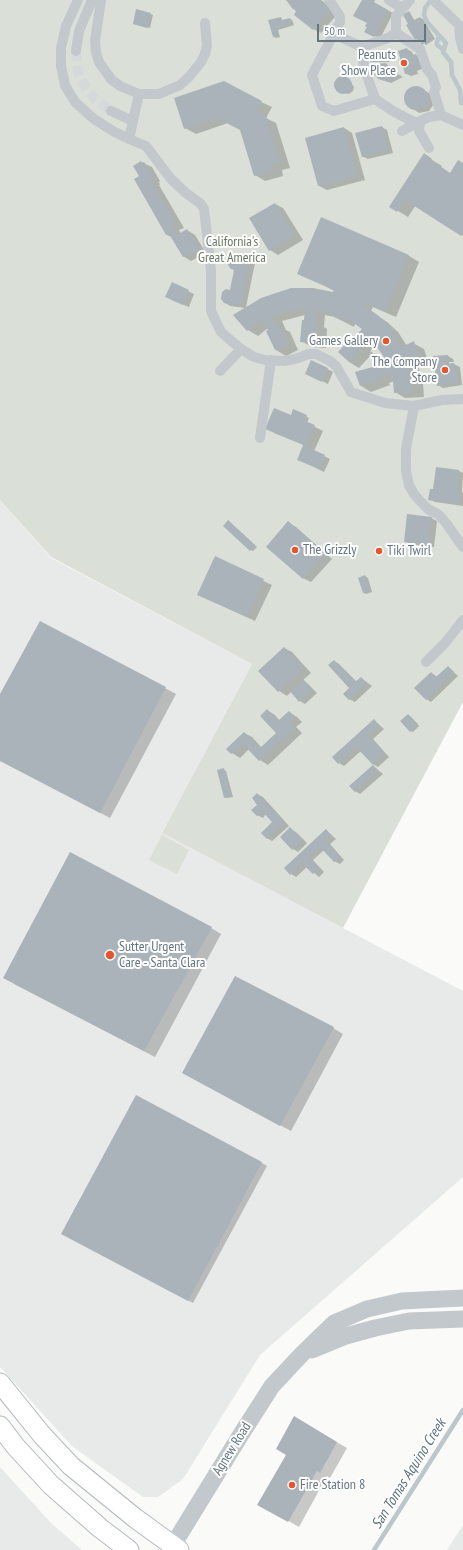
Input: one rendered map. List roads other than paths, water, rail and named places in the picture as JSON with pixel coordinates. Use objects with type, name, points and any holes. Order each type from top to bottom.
[{"type":"main road","points":[[0,1383],[42,1435],[71,1466],[174,1548]]},
{"type":"main road","points":[[0,1426],[16,1447],[51,1485],[100,1528],[129,1550]]},
{"type":"street","points":[[78,0],[66,26],[61,48],[60,66],[66,85],[70,94],[86,113],[102,125],[146,146],[178,186],[202,204],[206,217],[211,270],[210,311],[221,332],[241,349],[254,357],[271,360],[295,359],[309,354],[316,354],[330,361],[336,366],[348,389],[356,394],[384,404],[414,406],[442,400],[463,399]]},
{"type":"street","points":[[76,50],[83,19],[92,0]]},
{"type":"street","points":[[101,0],[95,41],[99,62],[111,79],[120,86],[139,94],[159,94],[180,85],[189,77],[201,62],[205,54],[207,36],[205,23]]},
{"type":"street","points":[[329,0],[340,17],[340,22],[312,75],[322,106],[334,111],[375,99]]},
{"type":"street","points":[[389,0],[402,8]]},
{"type":"street","points":[[396,33],[395,20],[398,12],[410,0]]},
{"type":"street","points":[[437,3],[460,25],[460,38],[463,49]]},
{"type":"street","points":[[334,34],[362,47],[388,38],[396,33]]},
{"type":"street","points":[[396,33],[420,49],[427,69],[432,75],[436,87],[434,92],[441,116]]},
{"type":"street","points":[[362,47],[364,67],[375,99],[407,119],[414,122],[420,121]]},
{"type":"street","points":[[129,138],[139,94]]},
{"type":"street","points":[[111,111],[133,121]]},
{"type":"street","points":[[402,131],[429,117],[441,116],[463,125]]},
{"type":"street","points":[[420,121],[420,131],[429,148]]},
{"type":"street","points":[[220,371],[241,349]]},
{"type":"street","points":[[260,438],[271,360]]},
{"type":"street","points":[[414,406],[406,449],[409,485],[421,502],[428,509],[439,515],[446,523],[463,547]]},
{"type":"street","points":[[426,662],[445,643],[463,620]]},
{"type":"street","name":"Agnew Road","points":[[174,1548],[272,1386],[334,1323],[367,1309],[402,1301],[463,1298]]},
{"type":"street","name":"Agnew Road","points":[[302,1354],[346,1336],[375,1328],[409,1321],[463,1319]]},
{"type":"waterway","points":[[431,0],[425,8],[424,15],[427,22],[446,43],[443,52],[451,62],[452,75],[460,90],[461,103]]},
{"type":"waterway","points":[[439,36],[437,45],[444,50]]},
{"type":"waterway","name":"San Tomas Aquino Creek","points":[[374,1550],[463,1410]]},
{"type":"tunnel","points":[[76,51],[78,72],[84,85],[95,99],[111,111]]},
{"type":"place","name":"Peanuts Show Place","points":[[404,63]]},
{"type":"place","name":"Games Gallery","points":[[386,341]]},
{"type":"place","name":"The Company Store","points":[[445,370]]},
{"type":"place","name":"The Grizzly","points":[[295,550]]},
{"type":"place","name":"Tiki Twirl","points":[[379,551]]},
{"type":"place","name":"Sutter Urgent Care - Santa Clara","points":[[110,955]]},
{"type":"place","name":"Fire Station 8","points":[[292,1485]]},
{"type":"park label","name":"California's Great America","points":[[232,250]]}]
